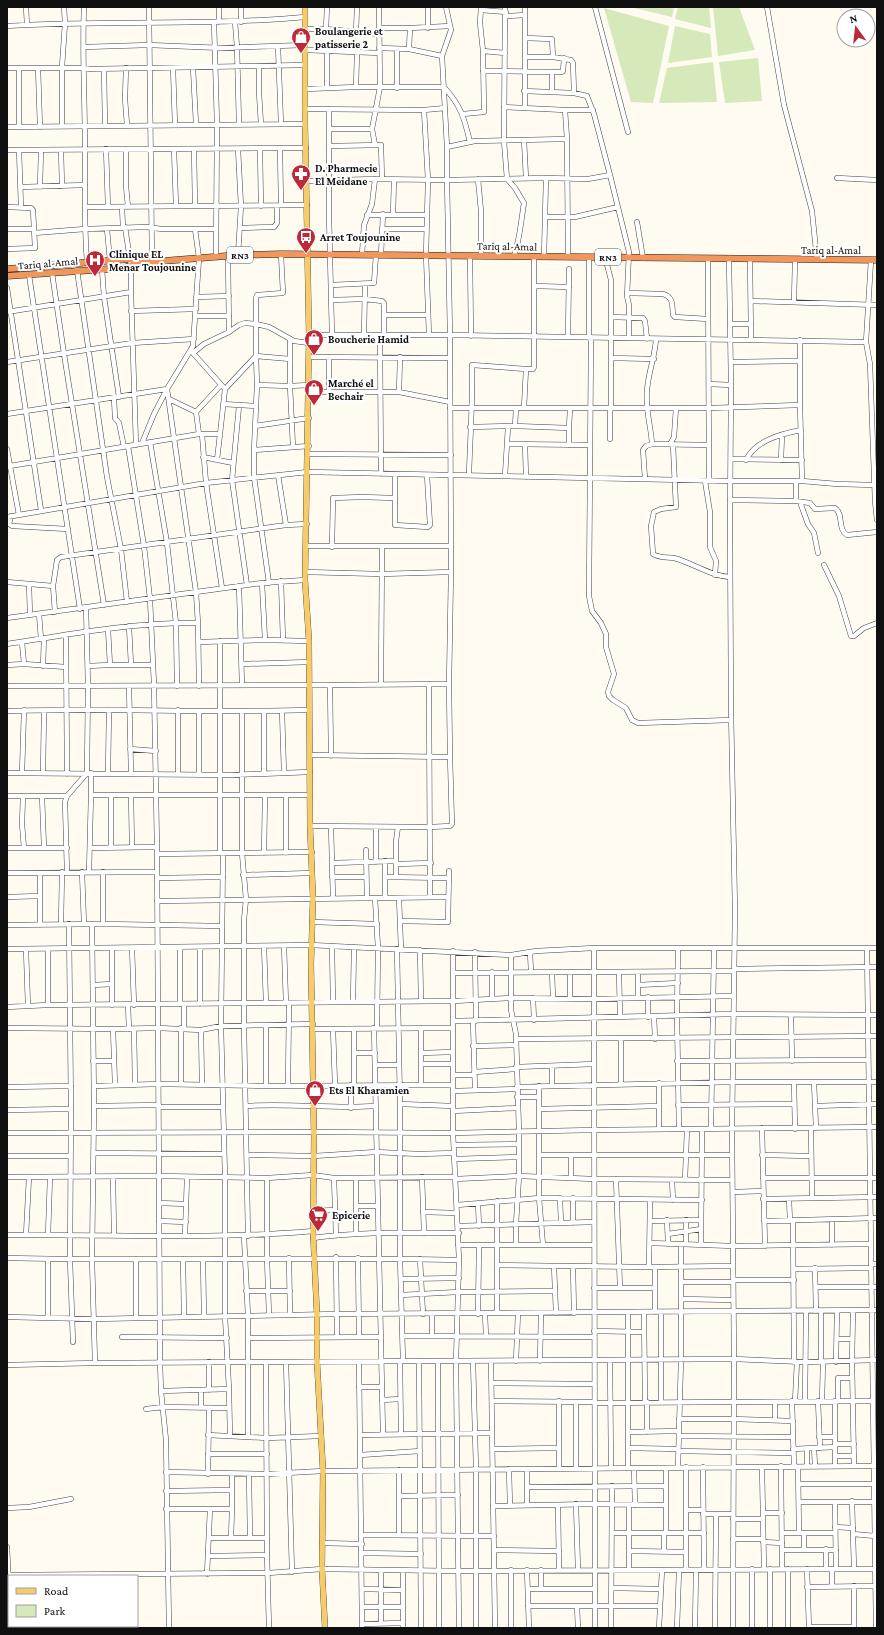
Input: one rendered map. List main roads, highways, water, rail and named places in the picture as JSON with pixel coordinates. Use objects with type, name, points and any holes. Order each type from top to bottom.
[{"type":"highway","name":"Tariq al-Amal","points":[[7,276],[102,269],[131,266],[138,263],[199,258],[281,254],[874,260]]},
{"type":"highway","name":"Tariq al-Amal","points":[[7,269],[130,259],[138,263]]},
{"type":"main road","points":[[305,7],[305,124],[309,335],[309,454],[305,572],[309,641],[309,795],[313,898],[311,945],[314,1132],[313,1238],[317,1315],[320,1436],[323,1471],[322,1569],[325,1628]]},
{"type":"place","name":"Boulangerie et patisserie 2","points":[[301,54]]},
{"type":"place","name":"D. Pharmecie El Meidane","points":[[301,191]]},
{"type":"place","name":"Arret Toujounine","points":[[306,254]]},
{"type":"place","name":"Clinique EL Menar Toujounine","points":[[95,277]]},
{"type":"place","name":"Boucherie Hamid","points":[[314,356]]},
{"type":"place","name":"Marché el Bechair","points":[[314,406]]},
{"type":"place","name":"Ets El Kharamien","points":[[315,1107]]},
{"type":"place","name":"Epicerie","points":[[318,1232]]}]
